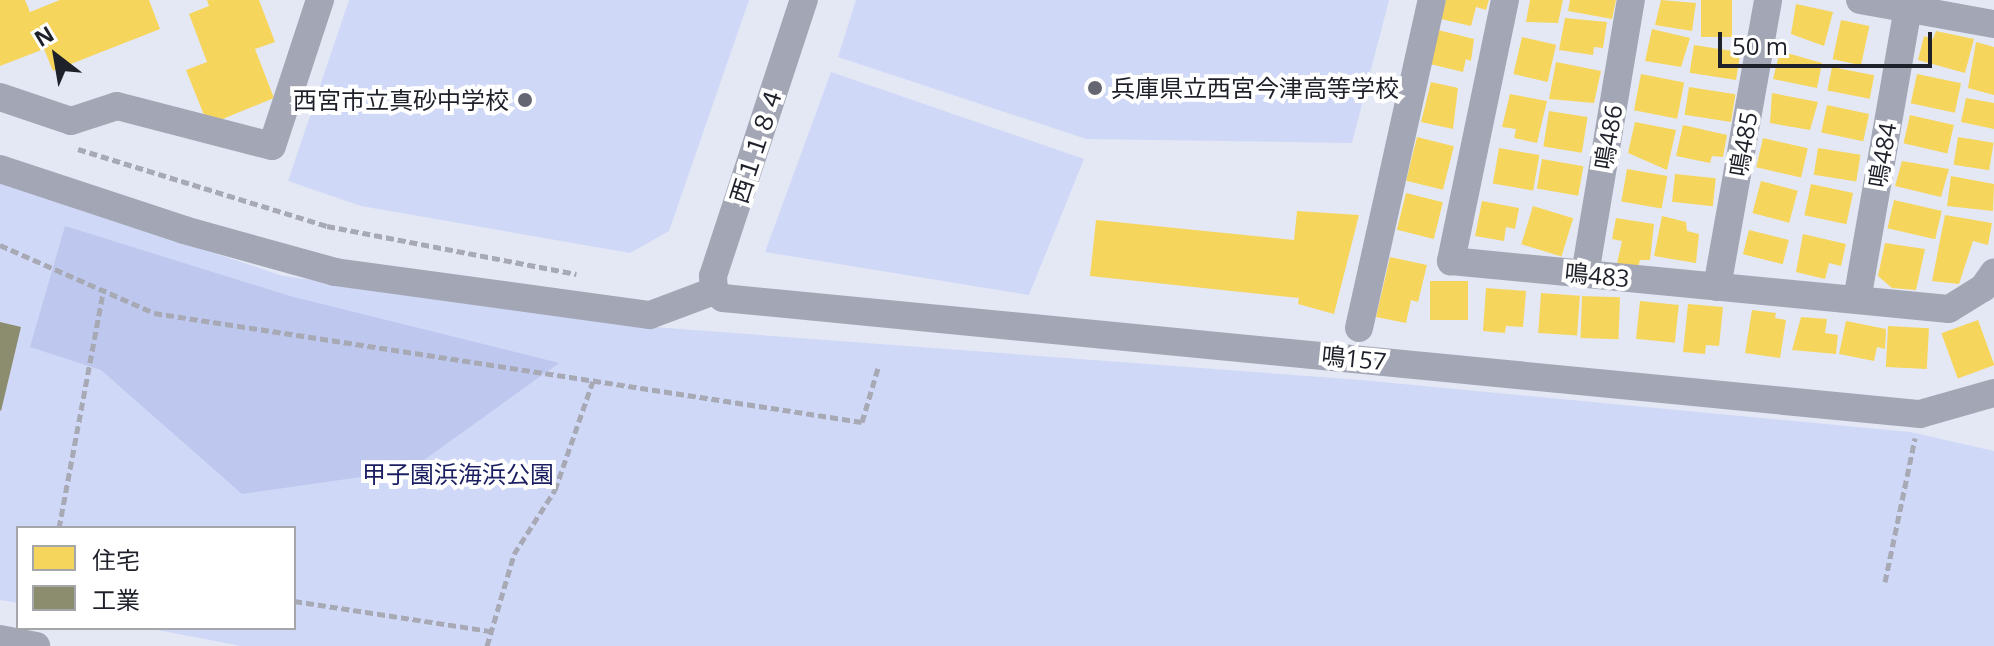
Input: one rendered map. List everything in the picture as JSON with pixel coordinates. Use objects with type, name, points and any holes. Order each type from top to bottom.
[{"type":"street","points":[[0,97],[71,121],[117,106],[272,146],[320,0]]},
{"type":"street","name":"西１１８４","points":[[714,291],[713,276],[804,0]]},
{"type":"street","points":[[1359,328],[1432,0]]},
{"type":"street","name":"鳴483","points":[[1505,0],[1451,261],[1949,309],[1983,288],[1994,272]]},
{"type":"street","name":"鳴486","points":[[1585,274],[1631,0]]},
{"type":"street","name":"鳴485","points":[[1717,287],[1768,0]]},
{"type":"street","points":[[1860,0],[1994,24]]},
{"type":"street","name":"鳴484","points":[[1857,300],[1908,9]]},
{"type":"street","points":[[0,169],[184,230],[335,272],[650,315],[714,291]]},
{"type":"street","name":"鳴157","points":[[714,291],[723,298],[1920,414],[1994,393]]},
{"type":"street","points":[[0,639],[36,646]]},
{"type":"path","points":[[74,148],[327,226],[588,276]]},
{"type":"path","points":[[0,245],[104,288],[154,313],[862,422],[878,368]]},
{"type":"path","points":[[59,526],[104,288]]},
{"type":"path","points":[[487,646],[514,554],[555,490],[593,381]]},
{"type":"path","points":[[1885,582],[1920,414]]},
{"type":"path","points":[[296,601],[491,632]]},
{"type":"green space","name":"西宮市立真砂中学校","points":[[349,0],[749,0],[669,231],[630,253],[361,206],[288,181]]},
{"type":"green space","points":[[856,0],[1389,0],[1352,143],[1086,139],[838,57]]},
{"type":"green space","points":[[831,72],[1084,159],[1029,295],[765,252]]},
{"type":"green space","name":"甲子園浜海浜公園","points":[[0,182],[283,276],[640,326],[1361,380],[1910,432],[1994,451],[1994,646],[241,646],[157,630],[296,630],[296,526],[16,526],[16,603],[0,600]]},
{"type":"shaded area","points":[[65,226],[290,296],[559,363],[410,470],[242,494],[101,370],[30,347]]},
{"type":"building: 住宅","points":[[0,0],[25,0],[30,12],[60,0],[149,0],[160,29],[53,71],[44,49],[0,66]]},
{"type":"building: 住宅","points":[[207,0],[259,0],[275,42],[255,49],[274,98],[208,125],[186,70],[207,62],[189,14],[209,6]]},
{"type":"building: 住宅","points":[[1446,0],[1489,0],[1486,10],[1476,7],[1471,26],[1441,19]]},
{"type":"building: 住宅","points":[[1530,0],[1563,0],[1558,23],[1526,22]]},
{"type":"building: 住宅","points":[[1570,0],[1616,0],[1612,19],[1568,11]]},
{"type":"building: 住宅","points":[[1661,0],[1696,3],[1692,31],[1655,25]]},
{"type":"building: 住宅","points":[[1701,0],[1732,0],[1732,37],[1701,37]]},
{"type":"building: 住宅","points":[[1796,4],[1833,12],[1824,46],[1791,34]]},
{"type":"building: 住宅","points":[[1565,18],[1607,22],[1603,48],[1594,47],[1593,55],[1559,50]]},
{"type":"building: 住宅","points":[[1841,20],[1869,26],[1861,65],[1833,59]]},
{"type":"building: 住宅","points":[[1652,29],[1690,38],[1681,67],[1645,61]]},
{"type":"building: 住宅","points":[[1438,30],[1474,39],[1471,61],[1466,59],[1463,72],[1430,64]]},
{"type":"building: 住宅","points":[[1936,31],[1974,39],[1965,73],[1918,60],[1924,36],[1933,39]]},
{"type":"building: 住宅","points":[[1522,37],[1556,45],[1548,82],[1513,74]]},
{"type":"building: 住宅","points":[[1976,42],[1994,47],[1994,95],[1968,88]]},
{"type":"building: 住宅","points":[[1694,45],[1740,52],[1736,80],[1690,73]]},
{"type":"building: 住宅","points":[[1780,51],[1822,63],[1817,88],[1773,79]]},
{"type":"building: 住宅","points":[[1556,62],[1601,71],[1594,103],[1549,99]]},
{"type":"building: 住宅","points":[[1832,67],[1874,75],[1870,99],[1827,91]]},
{"type":"building: 住宅","points":[[1641,74],[1684,82],[1677,119],[1634,110]]},
{"type":"building: 住宅","points":[[1917,74],[1961,83],[1955,113],[1911,103]]},
{"type":"building: 住宅","points":[[1431,82],[1458,88],[1453,129],[1421,122]]},
{"type":"building: 住宅","points":[[1689,87],[1735,94],[1731,122],[1685,115]]},
{"type":"building: 住宅","points":[[1772,93],[1818,102],[1810,130],[1770,123]]},
{"type":"building: 住宅","points":[[1510,94],[1547,101],[1537,143],[1514,138],[1516,129],[1502,127]]},
{"type":"building: 住宅","points":[[1966,98],[1994,103],[1994,129],[1961,122]]},
{"type":"building: 住宅","points":[[1827,105],[1869,114],[1863,141],[1821,132]]},
{"type":"building: 住宅","points":[[1549,111],[1588,117],[1582,153],[1543,147]]},
{"type":"building: 住宅","points":[[1910,115],[1954,125],[1947,153],[1903,143]]},
{"type":"building: 住宅","points":[[1635,122],[1676,130],[1667,170],[1628,153]]},
{"type":"building: 住宅","points":[[1683,125],[1727,135],[1723,157],[1712,156],[1710,163],[1676,156]]},
{"type":"building: 住宅","points":[[1417,137],[1454,146],[1443,190],[1406,181]]},
{"type":"building: 住宅","points":[[1958,137],[1994,143],[1989,170],[1954,165]]},
{"type":"building: 住宅","points":[[1763,138],[1808,148],[1801,178],[1756,167]]},
{"type":"building: 住宅","points":[[1499,148],[1539,155],[1533,191],[1493,183]]},
{"type":"building: 住宅","points":[[1818,148],[1860,155],[1856,181],[1814,175]]},
{"type":"building: 住宅","points":[[1542,159],[1583,166],[1578,196],[1537,189]]},
{"type":"building: 住宅","points":[[1902,161],[1949,169],[1941,197],[1895,186]]},
{"type":"building: 住宅","points":[[1627,169],[1667,176],[1662,209],[1621,201]]},
{"type":"building: 住宅","points":[[1675,174],[1716,178],[1713,206],[1672,202]]},
{"type":"building: 住宅","points":[[1951,176],[1994,184],[1993,211],[1947,206]]},
{"type":"building: 住宅","points":[[1761,181],[1798,191],[1789,223],[1752,213]]},
{"type":"building: 住宅","points":[[1811,184],[1853,193],[1846,224],[1804,215]]},
{"type":"building: 住宅","points":[[1406,193],[1443,202],[1434,239],[1397,230]]},
{"type":"building: 住宅","points":[[1894,200],[1942,211],[1935,239],[1887,228]]},
{"type":"building: 住宅","points":[[1482,201],[1519,208],[1515,229],[1506,227],[1504,241],[1475,236]]},
{"type":"building: 住宅","points":[[1533,206],[1573,218],[1561,257],[1521,244]]},
{"type":"building: 住宅","points":[[1297,211],[1359,215],[1334,314],[1298,304],[1299,298],[1090,276],[1096,220],[1294,240]]},
{"type":"building: 住宅","points":[[1945,215],[1992,223],[1988,245],[1973,241],[1959,284],[1932,281]]},
{"type":"building: 住宅","points":[[1662,216],[1686,222],[1687,231],[1699,234],[1696,263],[1654,256]]},
{"type":"building: 住宅","points":[[1616,218],[1654,224],[1650,260],[1640,260],[1638,268],[1617,264],[1622,241],[1612,239]]},
{"type":"building: 住宅","points":[[1749,230],[1789,240],[1783,264],[1743,254]]},
{"type":"building: 住宅","points":[[1803,234],[1846,244],[1841,266],[1829,263],[1825,279],[1796,272]]},
{"type":"building: 住宅","points":[[1885,243],[1925,249],[1916,290],[1892,288],[1878,276]]},
{"type":"building: 住宅","points":[[1390,257],[1427,265],[1418,302],[1411,300],[1406,323],[1376,317]]},
{"type":"building: 住宅","points":[[1430,281],[1468,281],[1468,320],[1430,320]]},
{"type":"building: 住宅","points":[[1486,288],[1526,291],[1523,327],[1506,326],[1505,333],[1483,331]]},
{"type":"building: 住宅","points":[[1541,293],[1580,296],[1577,336],[1538,333]]},
{"type":"building: 住宅","points":[[1582,296],[1620,297],[1619,339],[1581,338]]},
{"type":"building: 住宅","points":[[1640,301],[1679,305],[1675,343],[1636,339]]},
{"type":"building: 住宅","points":[[1688,304],[1723,307],[1719,346],[1706,345],[1705,354],[1683,352]]},
{"type":"building: 住宅","points":[[1752,310],[1776,313],[1775,318],[1786,320],[1780,358],[1745,353]]},
{"type":"building: 住宅","points":[[1801,317],[1827,319],[1825,333],[1838,335],[1836,354],[1792,350]]},
{"type":"building: 住宅","points":[[1978,320],[1994,365],[1958,378],[1941,333]]},
{"type":"building: 住宅","points":[[1846,321],[1886,329],[1885,349],[1877,347],[1874,361],[1839,354]]},
{"type":"building: 住宅","points":[[1888,326],[1929,328],[1927,369],[1886,367]]},
{"type":"building: 工業","points":[[0,322],[21,327],[1,411],[0,410]]},
{"type":"place","name":"兵庫県立西宮今津高等学校","points":[[1095,88]]},
{"type":"place","name":"西宮市立真砂中学校","points":[[525,100]]}]
